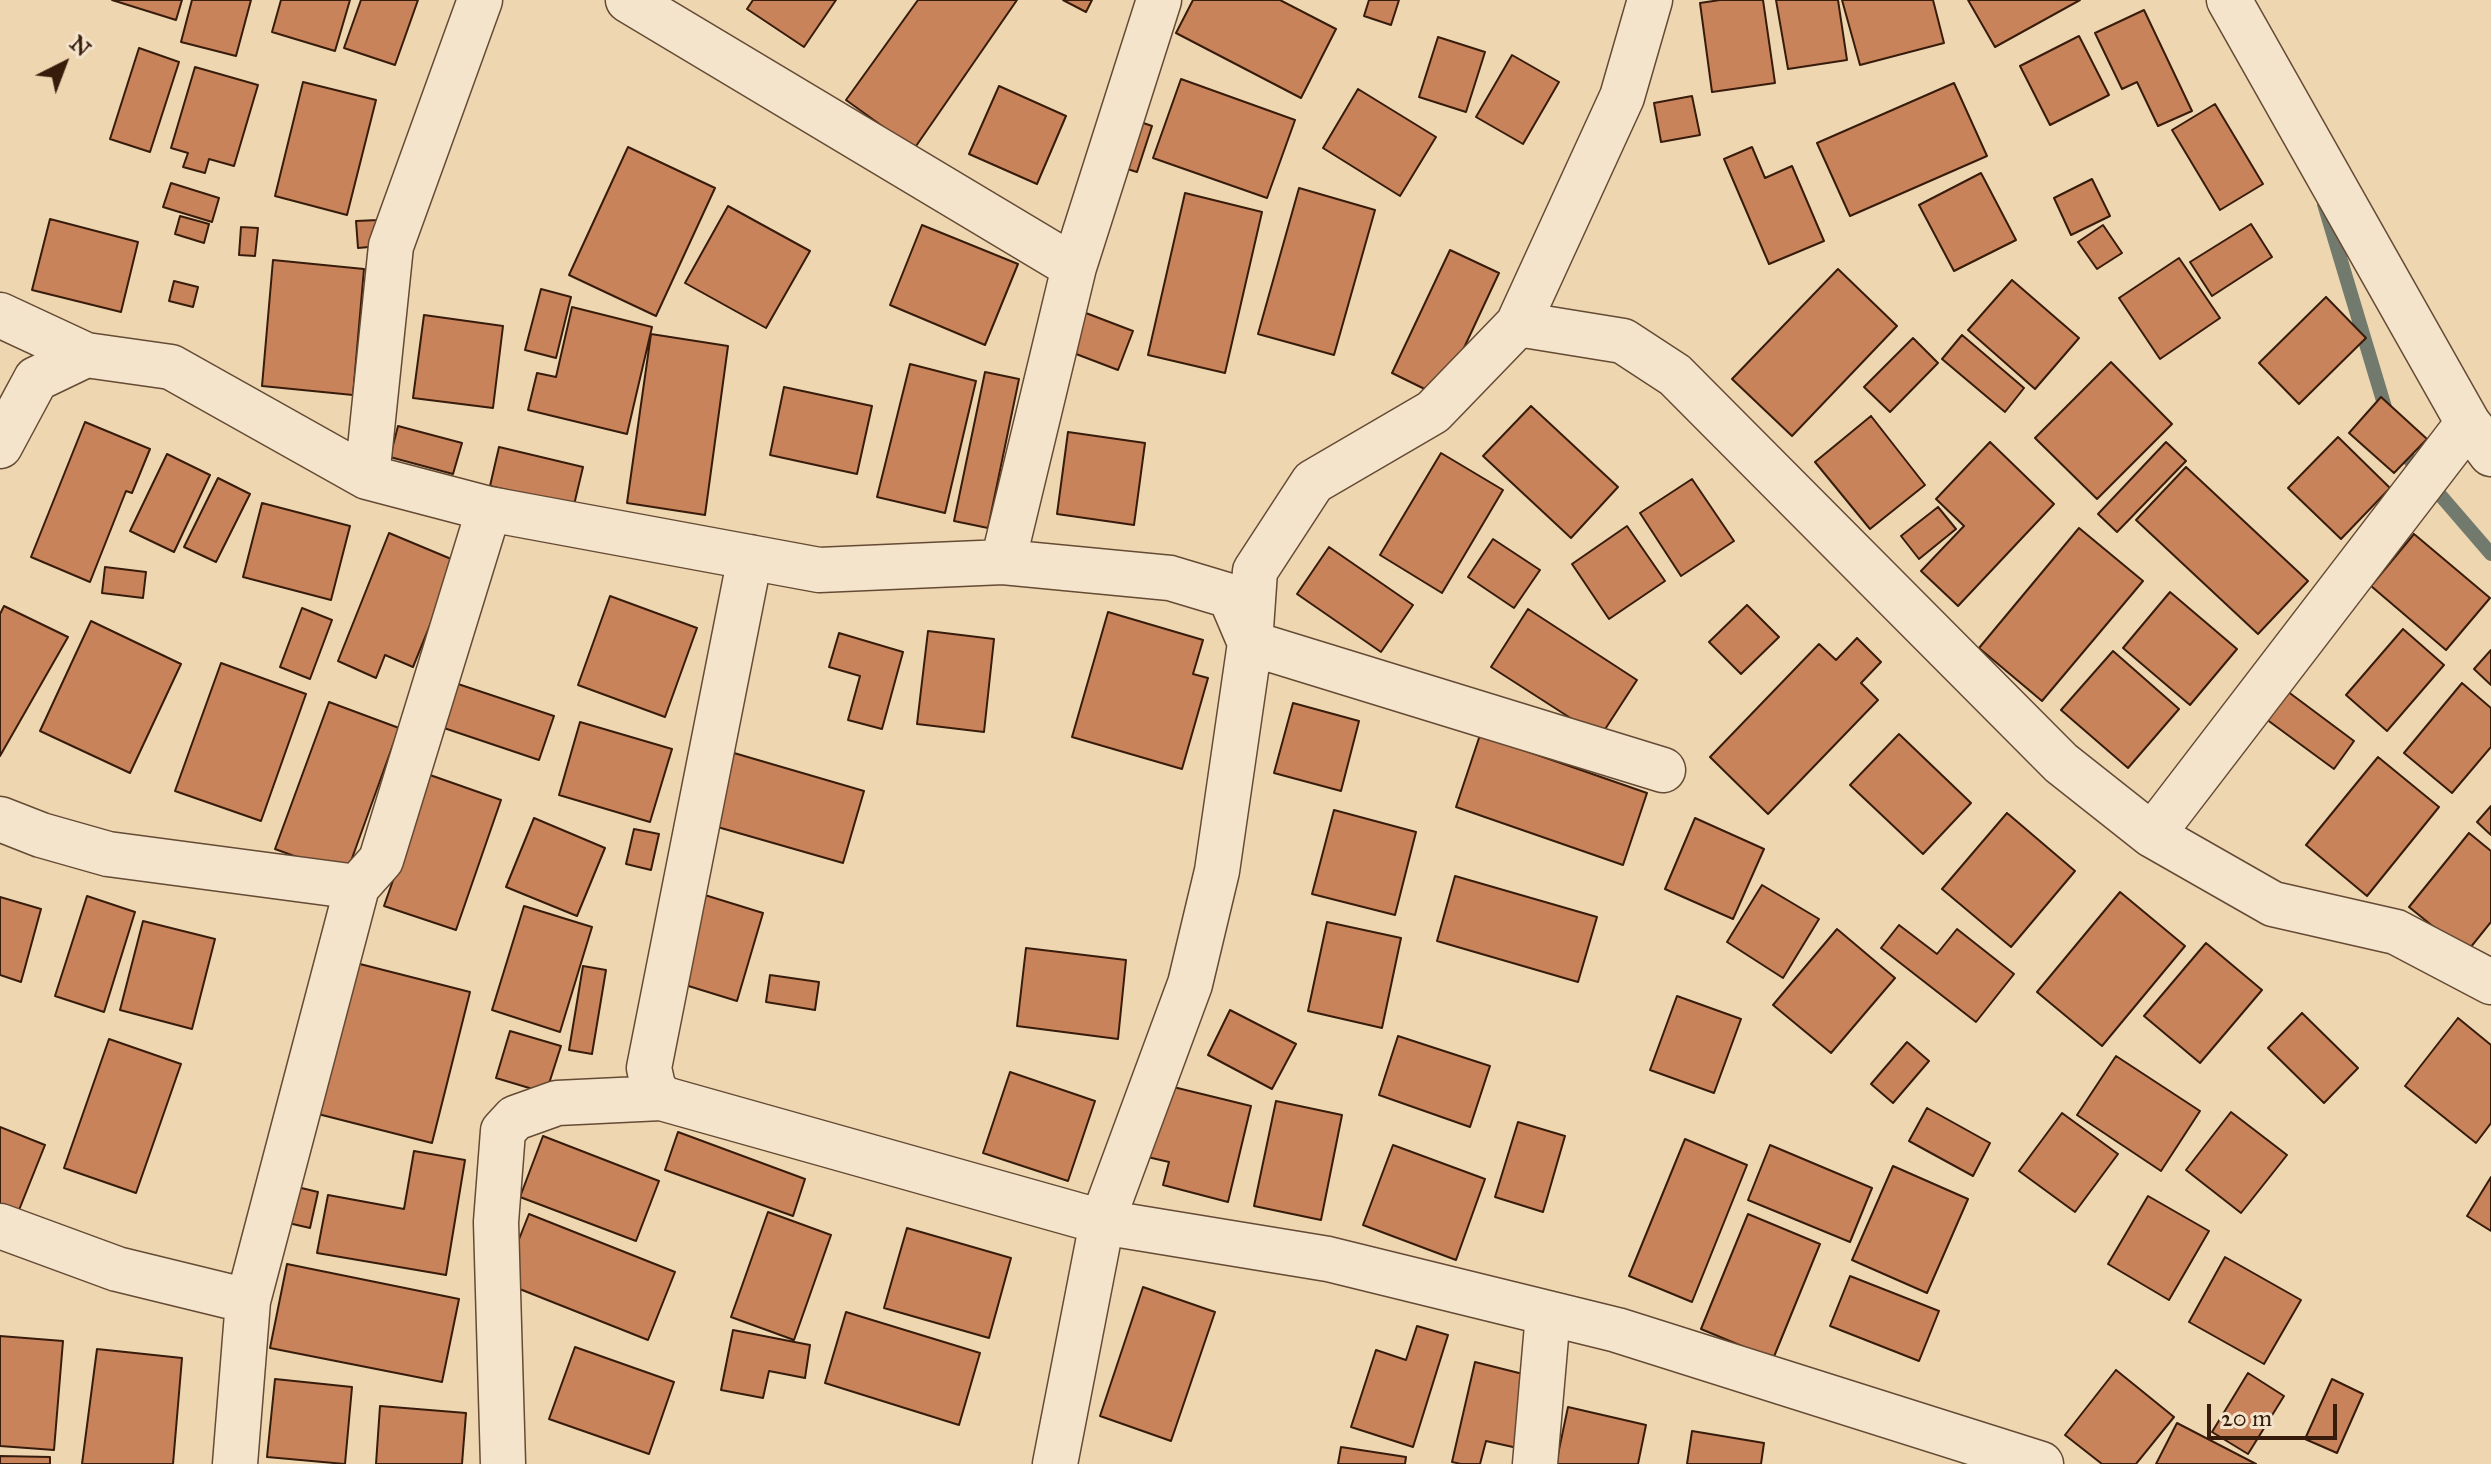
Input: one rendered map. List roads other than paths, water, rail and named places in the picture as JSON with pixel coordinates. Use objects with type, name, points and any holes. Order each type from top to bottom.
[{"type":"street","points":[[367,477],[391,246],[480,0]]},
{"type":"street","points":[[628,0],[1074,267]]},
{"type":"street","points":[[1003,562],[1074,267],[1159,0]]},
{"type":"street","points":[[1055,1464],[1102,1222],[1190,984],[1217,871],[1250,643],[1255,571],[1313,482],[1433,412],[1518,324],[1622,97],[1650,0]]},
{"type":"street","points":[[2152,835],[2479,438],[2229,0]]},
{"type":"street","points":[[0,315],[86,355],[171,367],[367,477],[489,509],[819,570],[1003,562],[1170,578],[1201,585],[1230,596],[1250,643],[1663,770]]},
{"type":"street","points":[[1518,324],[1623,341],[1675,375],[2061,763],[2152,835],[2273,904],[2396,932],[2491,982]]},
{"type":"street","points":[[0,446],[36,379],[86,355]]},
{"type":"street","points":[[235,1464],[248,1301],[357,887],[381,860],[489,509]]},
{"type":"street","points":[[661,1098],[653,1086],[649,1068],[750,557]]},
{"type":"street","points":[[0,819],[41,835],[108,854],[357,887]]},
{"type":"street","points":[[503,1464],[496,1222],[503,1131],[515,1118],[557,1103],[661,1098],[1102,1222],[1328,1259],[1617,1330],[2041,1464]]},
{"type":"street","points":[[0,1226],[117,1269],[248,1301]]},
{"type":"street","points":[[1535,1464],[1548,1314]]},
{"type":"waterway","points":[[2324,204],[2387,414]]},
{"type":"waterway","points":[[2397,445],[2491,554]]}]
